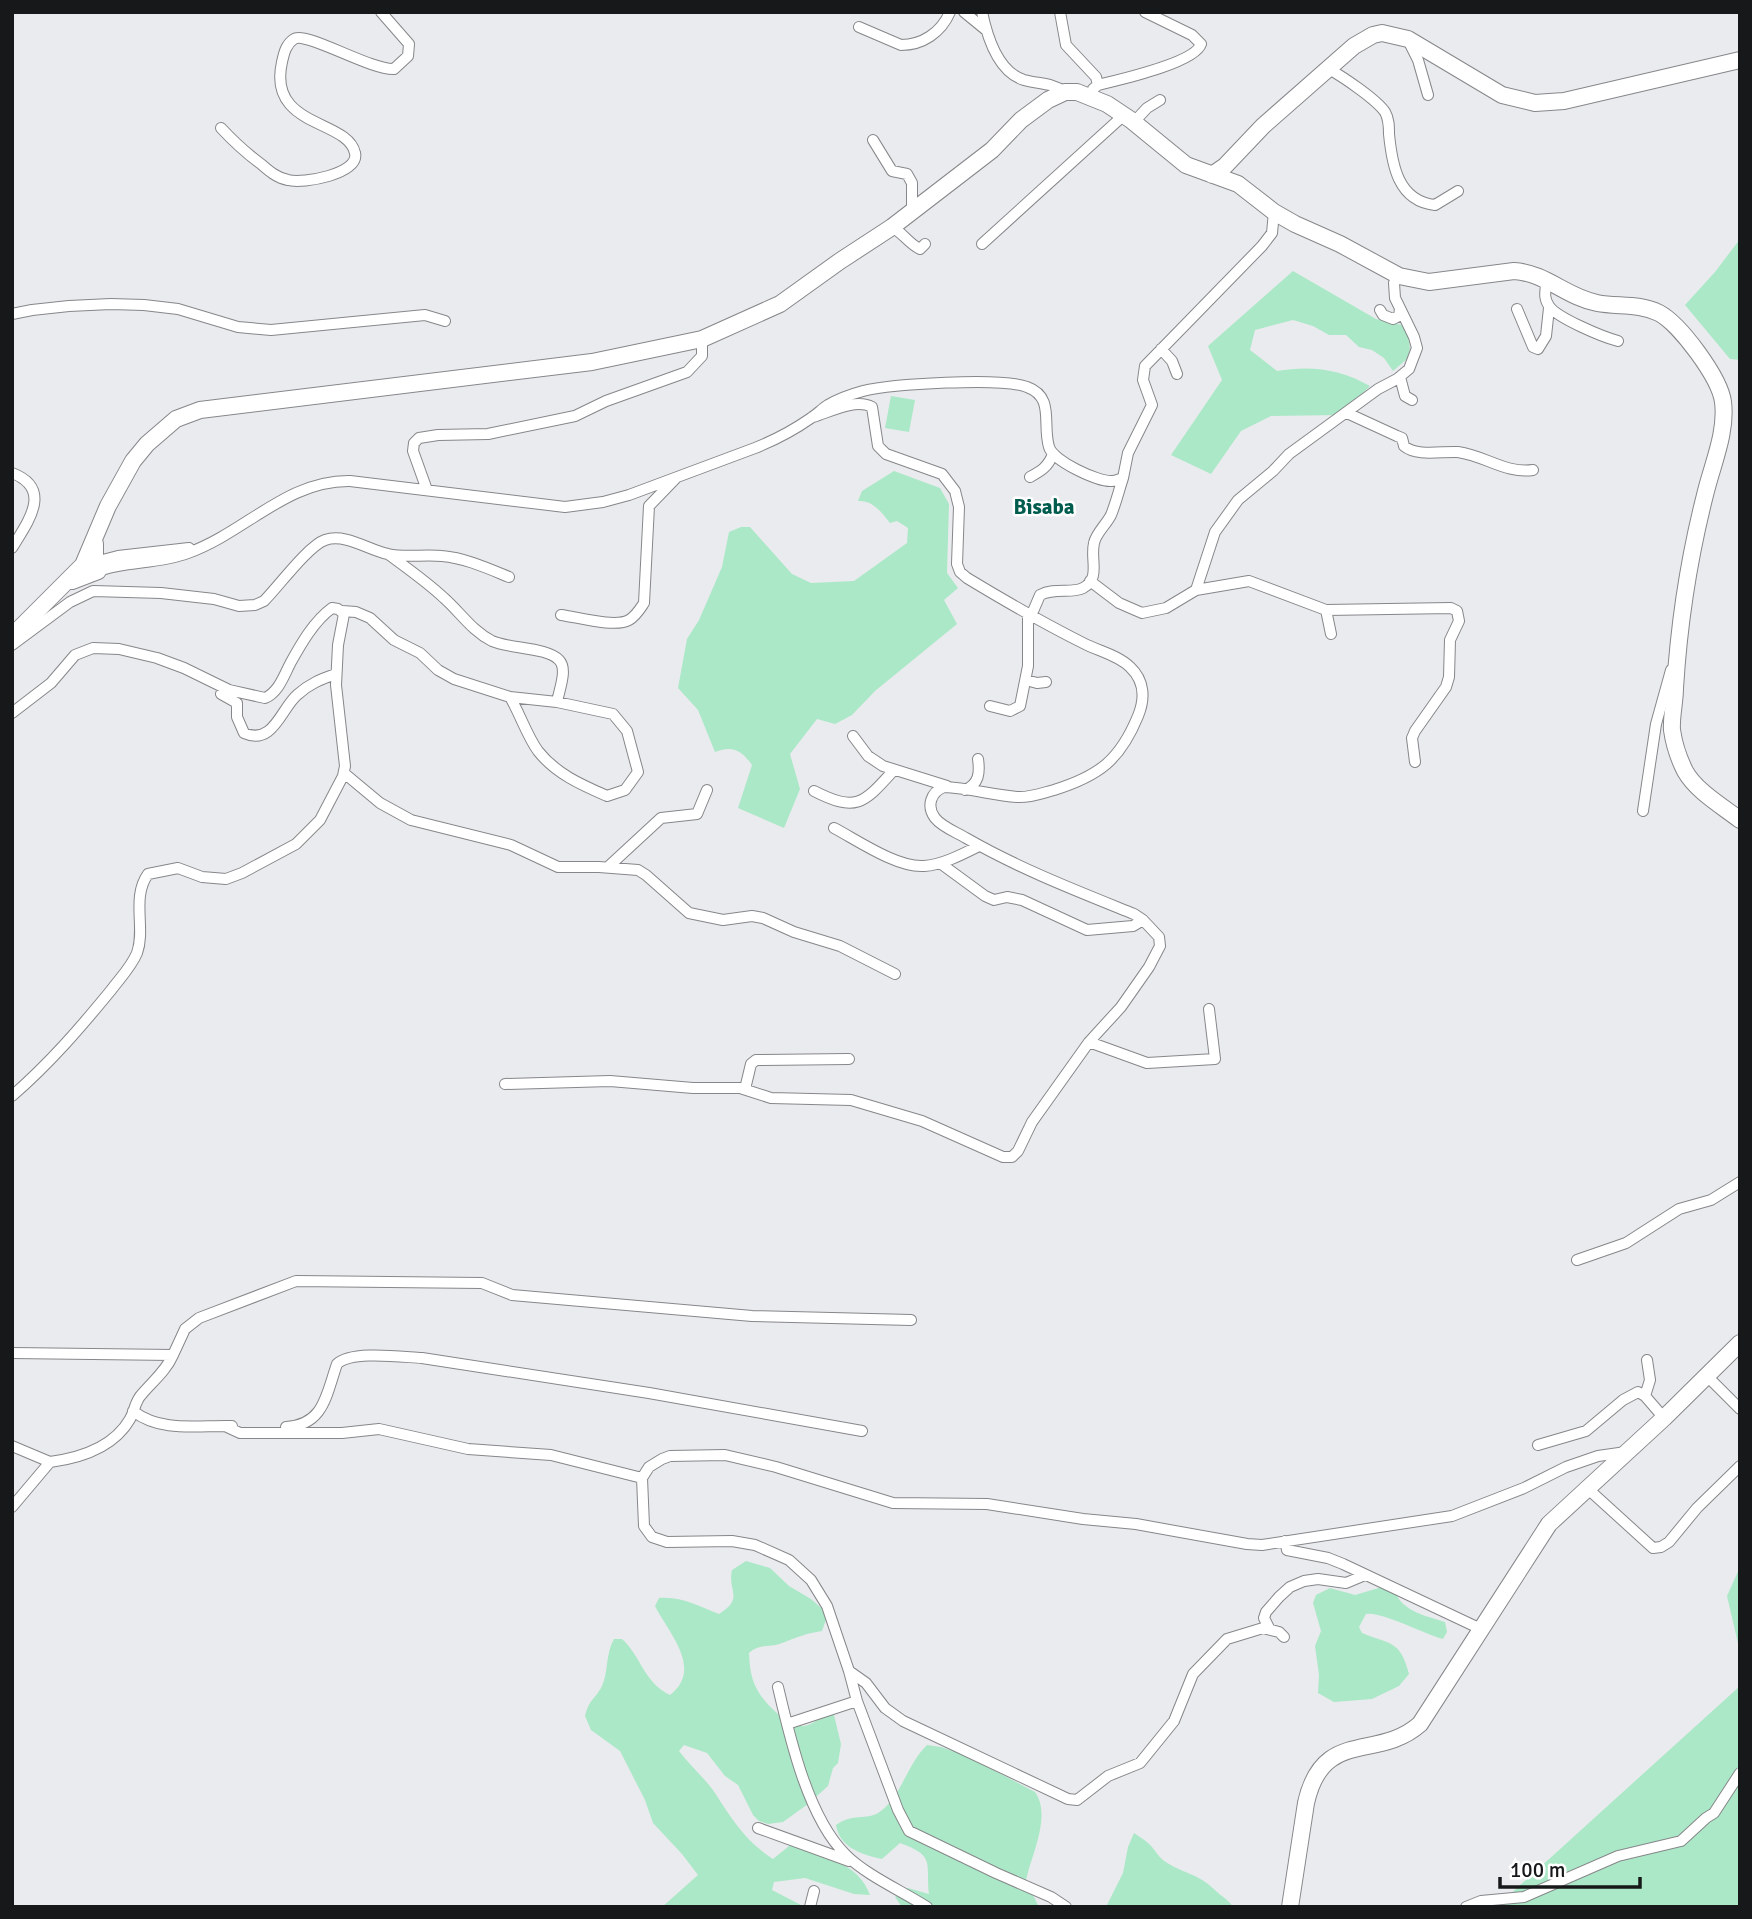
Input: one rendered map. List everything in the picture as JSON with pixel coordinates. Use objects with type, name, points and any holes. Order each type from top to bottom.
[{"type":"street","points":[[221,128],[276,176],[290,181],[317,178],[345,170],[353,164],[355,150],[344,138],[303,114],[286,99],[280,83],[283,59],[287,46],[293,39],[305,37],[368,64],[394,69],[408,56],[409,44],[381,12]]},
{"type":"street","points":[[859,27],[901,45],[907,45],[930,37],[950,12]]},
{"type":"street","points":[[964,12],[986,30]]},
{"type":"street","points":[[982,12],[986,30],[1003,63],[1013,75],[1056,86],[1065,92]]},
{"type":"street","points":[[1060,12],[1066,45],[1096,77],[1092,90]]},
{"type":"street","points":[[90,568],[95,535],[133,461],[153,439],[182,416],[200,410],[592,362],[702,339],[815,287],[992,150],[1021,120],[1048,100],[1065,92],[1092,90],[1193,55],[1200,49],[1201,44],[1192,35],[1144,12]]},
{"type":"street","points":[[1212,175],[1354,46],[1382,33],[1408,39],[1502,95],[1535,103],[1564,101],[1740,60]]},
{"type":"street","points":[[1408,39],[1418,60],[1428,95]]},
{"type":"street","points":[[1329,68],[1343,76],[1384,111],[1388,120],[1395,169],[1404,190],[1421,201],[1435,205],[1458,191]]},
{"type":"street","points":[[1092,90],[1186,165],[1238,184],[1274,212],[1399,276],[1412,281],[1429,282],[1514,271],[1535,274],[1579,298],[1596,303],[1645,308],[1660,314],[1673,325],[1709,368],[1721,392],[1723,409],[1720,442],[1694,541],[1677,654],[1672,729],[1676,749],[1686,773],[1740,820]]},
{"type":"street","points":[[982,244],[1129,119],[1160,100]]},
{"type":"street","points":[[873,140],[892,171],[906,174],[912,183],[912,211]]},
{"type":"street","points":[[1238,184],[1240,152]]},
{"type":"street","points":[[990,706],[1015,710],[1020,706],[1028,666],[1029,615],[1040,595],[1052,590],[1078,591],[1094,574],[1092,554],[1095,538],[1110,515],[1123,478],[1128,453],[1152,405],[1143,380],[1145,366],[1262,246],[1272,233],[1274,212]]},
{"type":"street","points":[[892,227],[913,246],[920,248],[925,244]]},
{"type":"street","points":[[1517,309],[1528,339],[1533,347],[1538,349],[1546,336],[1549,308],[1544,297],[1546,285],[1535,274]]},
{"type":"street","points":[[1196,590],[1215,532],[1238,500],[1289,454],[1409,369],[1417,348],[1394,290],[1394,283],[1399,276]]},
{"type":"street","points":[[12,314],[111,304],[178,309],[224,324],[251,329],[282,329],[425,315],[444,321]]},
{"type":"street","points":[[1549,308],[1588,330],[1618,341]]},
{"type":"street","points":[[1380,310],[1383,315],[1393,319],[1399,316],[1400,309]]},
{"type":"street","points":[[427,490],[414,451],[414,443],[419,438],[488,434],[575,416],[606,401],[687,372],[702,356],[702,339]]},
{"type":"street","points":[[1161,349],[1172,360],[1177,374]]},
{"type":"street","points":[[1401,377],[1405,396],[1412,400]]},
{"type":"street","points":[[12,636],[54,592],[90,568],[177,556],[199,548],[234,531],[289,496],[320,483],[349,481],[565,507],[603,502],[779,438],[828,405],[863,391],[927,384],[1013,383],[1037,391],[1043,398],[1049,446],[1053,454],[1084,473],[1112,481],[1123,478]]},
{"type":"street","points":[[505,1084],[610,1081],[745,1089],[771,1098],[851,1100],[922,1121],[1003,1157],[1012,1157],[1018,1151],[1032,1122],[1089,1042],[1121,1007],[1155,958],[1160,946],[1159,937],[1134,914],[1054,883],[979,846],[939,823],[930,810],[935,793],[944,786],[1018,797],[1032,796],[1073,784],[1104,767],[1124,746],[1140,711],[1143,688],[1130,667],[1029,615],[960,572],[957,564],[959,507],[955,491],[942,474],[886,454],[878,446],[872,407],[868,404],[850,405],[813,417]]},
{"type":"street","points":[[1347,412],[1397,436],[1402,439],[1404,446],[1414,452],[1460,453],[1489,459],[1501,467],[1519,472],[1533,470]]},
{"type":"street","points":[[1030,477],[1049,464],[1053,454]]},
{"type":"street","points":[[12,473],[28,484],[36,500],[34,510],[12,548]]},
{"type":"street","points":[[561,615],[616,623],[630,620],[639,612],[644,603],[649,506],[678,476]]},
{"type":"street","points":[[12,645],[70,601],[93,591],[161,593],[254,605],[264,601],[316,545],[324,540],[346,540],[388,554],[450,557],[478,564],[509,577]]},
{"type":"street","points":[[388,554],[442,595],[484,636],[501,644],[545,652],[559,659],[563,668],[557,702]]},
{"type":"street","points":[[1090,581],[1119,603],[1142,613],[1166,608],[1196,590],[1249,581],[1326,610],[1362,611],[1404,607],[1451,608],[1457,611],[1459,621],[1450,640],[1449,677],[1443,694],[1412,738],[1415,762]]},
{"type":"street","points":[[12,713],[51,683],[75,655],[93,648],[140,653],[184,668],[209,682],[239,693],[262,699],[269,697],[280,685],[309,634],[332,608],[356,612],[370,618],[394,640],[420,653],[438,670],[454,679],[510,697],[557,702],[614,715],[627,731],[638,772],[625,790],[607,796],[583,786],[563,774],[538,751],[510,697]]},
{"type":"street","points":[[1326,610],[1331,634]]},
{"type":"street","points":[[12,1096],[53,1059],[134,960],[141,939],[141,890],[148,874],[178,867],[218,880],[242,873],[296,844],[308,835],[320,820],[344,773],[345,757],[336,674],[344,617],[342,611]]},
{"type":"street","points":[[1643,811],[1656,724],[1677,654]]},
{"type":"street","points":[[209,682],[217,691],[237,703],[237,717],[244,733],[252,735],[270,731],[279,720],[283,709],[310,684],[336,674]]},
{"type":"street","points":[[1026,680],[1046,682]]},
{"type":"street","points":[[853,736],[868,756],[894,770],[949,787]]},
{"type":"street","points":[[965,790],[973,786],[978,779],[978,759]]},
{"type":"street","points":[[814,791],[841,803],[857,803],[873,792],[894,770]]},
{"type":"street","points":[[344,773],[380,803],[411,820],[511,845],[558,867],[633,869],[642,872],[689,913],[723,920],[752,916],[763,918],[794,932],[840,947],[895,974]]},
{"type":"street","points":[[608,867],[660,818],[697,814],[707,790]]},
{"type":"street","points":[[834,828],[895,860],[917,866],[940,863],[979,846]]},
{"type":"street","points":[[940,863],[985,896],[994,900],[1007,897],[1022,900],[1087,930],[1133,926],[1143,920]]},
{"type":"street","points":[[1089,1042],[1147,1063],[1216,1059],[1209,1009]]},
{"type":"street","points":[[745,1089],[751,1064],[756,1060],[849,1059]]},
{"type":"street","points":[[1577,1260],[1626,1243],[1679,1209],[1711,1200],[1740,1182]]},
{"type":"street","points":[[12,1507],[50,1462],[96,1450],[123,1427],[142,1393],[158,1377],[173,1355],[185,1329],[199,1318],[296,1282],[482,1283],[512,1294],[752,1316],[911,1320]]},
{"type":"street","points":[[1290,1907],[1306,1803],[1317,1772],[1326,1761],[1338,1753],[1398,1737],[1413,1730],[1433,1706],[1549,1524],[1664,1418],[1740,1343]]},
{"type":"street","points":[[12,1353],[173,1355]]},
{"type":"street","points":[[133,1411],[143,1419],[158,1424],[192,1427],[289,1427],[305,1424],[319,1411],[340,1360],[351,1357],[397,1357],[422,1358],[649,1393],[862,1431]]},
{"type":"street","points":[[1645,1396],[1650,1380],[1647,1360]]},
{"type":"street","points":[[1707,1376],[1740,1409]]},
{"type":"street","points":[[1538,1445],[1586,1431],[1632,1394],[1639,1392],[1664,1418]]},
{"type":"street","points":[[225,1426],[240,1433],[342,1433],[379,1429],[468,1449],[551,1455],[642,1478]]},
{"type":"street","points":[[12,1446],[50,1462]]},
{"type":"street","points":[[1066,1907],[1051,1897],[996,1874],[909,1831],[898,1810],[857,1701],[825,1600],[811,1580],[783,1557],[745,1543],[667,1542],[652,1537],[644,1526],[642,1478],[649,1467],[670,1456],[725,1455],[776,1467],[893,1503],[987,1504],[1262,1545],[1452,1516],[1524,1488],[1566,1467],[1598,1456],[1626,1452]]},
{"type":"street","points":[[1587,1488],[1653,1548],[1669,1542],[1697,1508],[1740,1466]]},
{"type":"street","points":[[1285,1541],[1286,1550],[1292,1553],[1328,1558],[1381,1580],[1483,1630]]},
{"type":"street","points":[[1284,1637],[1269,1628],[1264,1618],[1266,1612],[1290,1587],[1318,1579],[1346,1583],[1365,1575]]},
{"type":"street","points":[[849,1671],[866,1683],[885,1708],[903,1721],[1068,1799],[1077,1800],[1108,1776],[1140,1763],[1174,1721],[1193,1674],[1227,1639],[1256,1629],[1269,1628]]},
{"type":"street","points":[[778,1687],[806,1786],[825,1825],[844,1854],[927,1907]]},
{"type":"street","points":[[787,1724],[857,1701]]},
{"type":"street","points":[[1466,1907],[1481,1901],[1538,1893],[1618,1856],[1681,1841],[1714,1813],[1740,1773]]},
{"type":"street","points":[[758,1828],[855,1863]]},
{"type":"street","points":[[810,1907],[814,1891]]},
{"type":"green space","points":[[1740,239],[1740,360],[1730,359],[1685,305]]},
{"type":"green space","points":[[1293,271],[1376,319],[1402,325],[1408,334],[1410,349],[1407,359],[1393,371],[1384,358],[1372,350],[1359,347],[1346,335],[1329,335],[1313,326],[1293,320],[1255,330],[1250,350],[1277,371],[1302,368],[1325,370],[1337,372],[1370,386],[1340,415],[1271,416],[1241,431],[1211,474],[1171,455],[1222,380],[1208,346]]},
{"type":"green space","points":[[891,396],[915,400],[909,432],[885,428]]},
{"type":"green space","points":[[894,471],[940,488],[949,504],[947,573],[958,588],[944,600],[957,624],[875,691],[852,715],[835,724],[817,719],[790,754],[800,789],[784,828],[738,808],[752,765],[745,756],[732,749],[715,752],[698,710],[678,688],[687,639],[699,620],[722,567],[729,532],[750,527],[792,574],[811,583],[854,581],[907,543],[908,528],[897,521],[890,523],[872,505],[858,501],[862,491]]},
{"type":"green space","points":[[746,1561],[770,1568],[789,1586],[811,1599],[828,1614],[822,1631],[757,1648],[749,1653],[756,1688],[771,1708],[787,1721],[804,1726],[834,1715],[841,1744],[838,1763],[833,1768],[828,1786],[808,1804],[783,1822],[768,1824],[753,1815],[738,1785],[725,1776],[707,1753],[684,1745],[679,1751],[711,1788],[740,1829],[764,1853],[773,1859],[789,1846],[794,1846],[839,1862],[857,1875],[870,1895],[854,1894],[805,1878],[774,1882],[772,1890],[805,1907],[662,1907],[698,1875],[653,1823],[645,1800],[620,1751],[591,1730],[585,1716],[603,1682],[614,1639],[622,1639],[654,1684],[670,1695],[680,1685],[684,1662],[655,1606],[659,1598],[682,1600],[719,1614],[733,1599],[732,1570]]},
{"type":"green space","points":[[1740,1567],[1740,1652],[1727,1596]]},
{"type":"green space","points":[[1382,1587],[1395,1592],[1410,1609],[1445,1622],[1447,1632],[1443,1639],[1382,1616],[1366,1614],[1359,1627],[1362,1633],[1398,1649],[1409,1674],[1399,1686],[1372,1699],[1334,1702],[1318,1693],[1319,1675],[1315,1646],[1321,1631],[1313,1603],[1316,1595],[1330,1588],[1355,1595]]},
{"type":"green space","points":[[1740,1686],[1740,1907],[1496,1907]]},
{"type":"green space","points":[[927,1745],[967,1756],[1035,1792],[1040,1802],[1041,1824],[1026,1881],[1039,1907],[902,1907],[895,1897],[908,1888],[929,1894],[928,1867],[924,1856],[900,1843],[882,1859],[853,1849],[842,1839],[836,1825],[848,1819],[873,1815],[886,1807]]},
{"type":"green space","points":[[1134,1833],[1145,1840],[1163,1860],[1202,1880],[1233,1907],[1106,1907],[1123,1873]]},
{"type":"district","name":"Bisaba","points":[[1044,507]]}]
